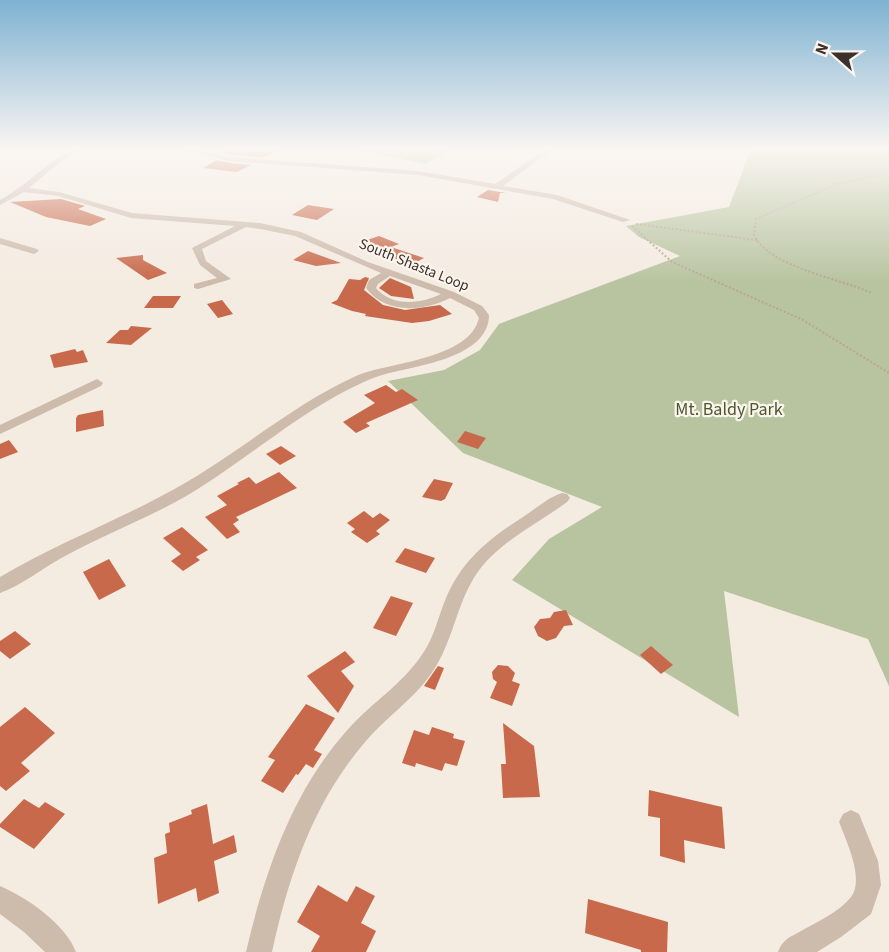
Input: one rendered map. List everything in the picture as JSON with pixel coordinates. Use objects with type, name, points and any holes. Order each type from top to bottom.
[{"type":"street","points":[[0,202],[18,193]]},
{"type":"street","name":"South Shasta Loop","points":[[0,586],[63,549],[201,480],[284,422],[361,379],[386,370],[432,361],[463,346],[481,327],[484,315],[478,308],[450,294],[389,273],[306,237],[246,225],[131,215],[54,193]]},
{"type":"street","points":[[531,193],[561,199],[626,220]]},
{"type":"street","points":[[198,286],[226,279],[205,265],[197,254],[197,248],[246,225]]},
{"type":"street","points":[[0,241],[34,251]]},
{"type":"street","points":[[389,273],[373,282],[371,288],[374,294],[382,299],[395,303],[422,305],[450,294]]},
{"type":"street","points":[[0,430],[97,383]]},
{"type":"street","points":[[259,952],[283,860],[313,796],[334,764],[357,736],[408,687],[432,658],[457,595],[470,571],[485,553],[562,498]]},
{"type":"street","points":[[791,952],[832,928],[862,905],[868,885],[866,861],[850,822]]},
{"type":"street","points":[[0,899],[33,920],[63,952]]},
{"type":"path","points":[[757,240],[753,229],[756,218],[793,204],[809,193]]},
{"type":"path","points":[[626,220],[637,224],[757,240],[778,256],[796,265],[872,293]]},
{"type":"path","points":[[626,220],[672,262],[803,320],[889,373]]},
{"type":"green space","name":"Mt. Baldy Park","points":[[734,193],[889,193],[889,686],[868,639],[724,591],[739,717],[512,580],[549,539],[602,507],[463,453],[388,381],[444,370],[480,350],[499,324],[680,256],[639,237],[626,226],[729,207]]},
{"type":"building","points":[[483,193],[500,193],[498,202],[477,197]]},
{"type":"building","points":[[61,199],[85,206],[78,209],[106,219],[90,226],[46,217],[10,202]]},
{"type":"building","points":[[308,205],[334,209],[317,220],[292,215]]},
{"type":"building","points":[[379,236],[399,244],[391,247],[424,258],[409,266],[364,241]]},
{"type":"building","points":[[308,251],[341,263],[316,266],[293,260]]},
{"type":"building","points":[[143,255],[143,260],[167,273],[148,280],[116,258]]},
{"type":"building","points":[[365,277],[369,278],[364,290],[383,305],[405,310],[440,305],[452,314],[412,323],[365,316],[366,314],[331,303],[337,300],[349,279],[360,280]]},
{"type":"building","points":[[390,278],[411,287],[414,299],[391,296],[379,288]]},
{"type":"building","points":[[153,296],[181,296],[173,308],[144,308]]},
{"type":"building","points":[[222,300],[233,314],[218,318],[207,304]]},
{"type":"building","points":[[131,326],[152,328],[131,345],[106,343],[120,330],[128,330]]},
{"type":"building","points":[[75,349],[77,352],[83,350],[88,362],[54,368],[50,355]]},
{"type":"building","points":[[386,385],[396,392],[402,389],[418,400],[366,423],[370,426],[356,433],[343,422],[375,403],[364,395]]},
{"type":"building","points":[[103,410],[104,426],[76,432],[78,415]]},
{"type":"building","points":[[465,431],[486,438],[478,449],[457,442]]},
{"type":"building","points":[[9,440],[18,452],[0,459],[0,444]]},
{"type":"building","points":[[281,446],[296,456],[280,465],[266,454]]},
{"type":"building","points":[[279,472],[297,488],[236,517],[239,520],[233,524],[240,532],[227,539],[205,517],[227,505],[217,496],[239,484],[237,483],[249,477],[256,484]]},
{"type":"building","points":[[434,479],[453,483],[445,499],[441,501],[422,497]]},
{"type":"building","points":[[364,511],[373,518],[380,513],[390,520],[376,531],[380,534],[367,543],[351,532],[355,529],[347,523]]},
{"type":"building","points":[[182,527],[208,550],[196,557],[200,560],[183,571],[171,561],[181,554],[163,538]]},
{"type":"building","points":[[405,548],[435,558],[426,573],[395,562]]},
{"type":"building","points":[[109,559],[126,586],[99,600],[83,572]]},
{"type":"building","points":[[391,596],[413,603],[396,636],[373,628]]},
{"type":"building","points":[[566,610],[573,625],[564,626],[556,638],[547,641],[538,636],[534,627],[540,619],[550,618],[554,612]]},
{"type":"building","points":[[15,631],[31,644],[10,659],[0,651],[0,641]]},
{"type":"building","points":[[651,646],[673,665],[661,674],[640,655]]},
{"type":"building","points":[[345,651],[355,662],[341,671],[354,686],[338,713],[307,676]]},
{"type":"building","points":[[498,665],[508,666],[515,673],[512,681],[520,684],[512,706],[490,698],[497,682],[493,679],[492,672]]},
{"type":"building","points":[[438,666],[444,668],[435,690],[424,686]]},
{"type":"building","points":[[306,704],[335,718],[314,750],[322,754],[313,768],[306,764],[283,793],[261,781],[275,760],[268,757]]},
{"type":"building","points":[[25,707],[55,733],[21,763],[30,771],[6,791],[0,786],[0,727]]},
{"type":"building","points":[[503,723],[534,746],[540,797],[503,798],[501,764],[506,764]]},
{"type":"building","points":[[432,727],[454,734],[453,738],[465,741],[457,766],[445,763],[442,771],[416,763],[415,767],[402,763],[414,730],[429,735]]},
{"type":"building","points":[[649,790],[722,807],[725,849],[684,840],[685,863],[660,856],[660,818],[648,816]]},
{"type":"building","points":[[24,799],[39,808],[45,802],[65,814],[34,849],[0,827],[0,824]]},
{"type":"building","points":[[207,804],[213,844],[234,835],[237,852],[214,861],[219,893],[198,902],[196,888],[158,904],[154,858],[167,853],[165,834],[170,832],[169,823],[192,814],[191,810]]},
{"type":"building","points":[[318,885],[347,902],[356,886],[375,896],[361,923],[376,931],[366,952],[311,952],[320,936],[297,922]]},
{"type":"building","points":[[588,899],[668,922],[667,952],[641,952],[641,950],[585,933]]}]
